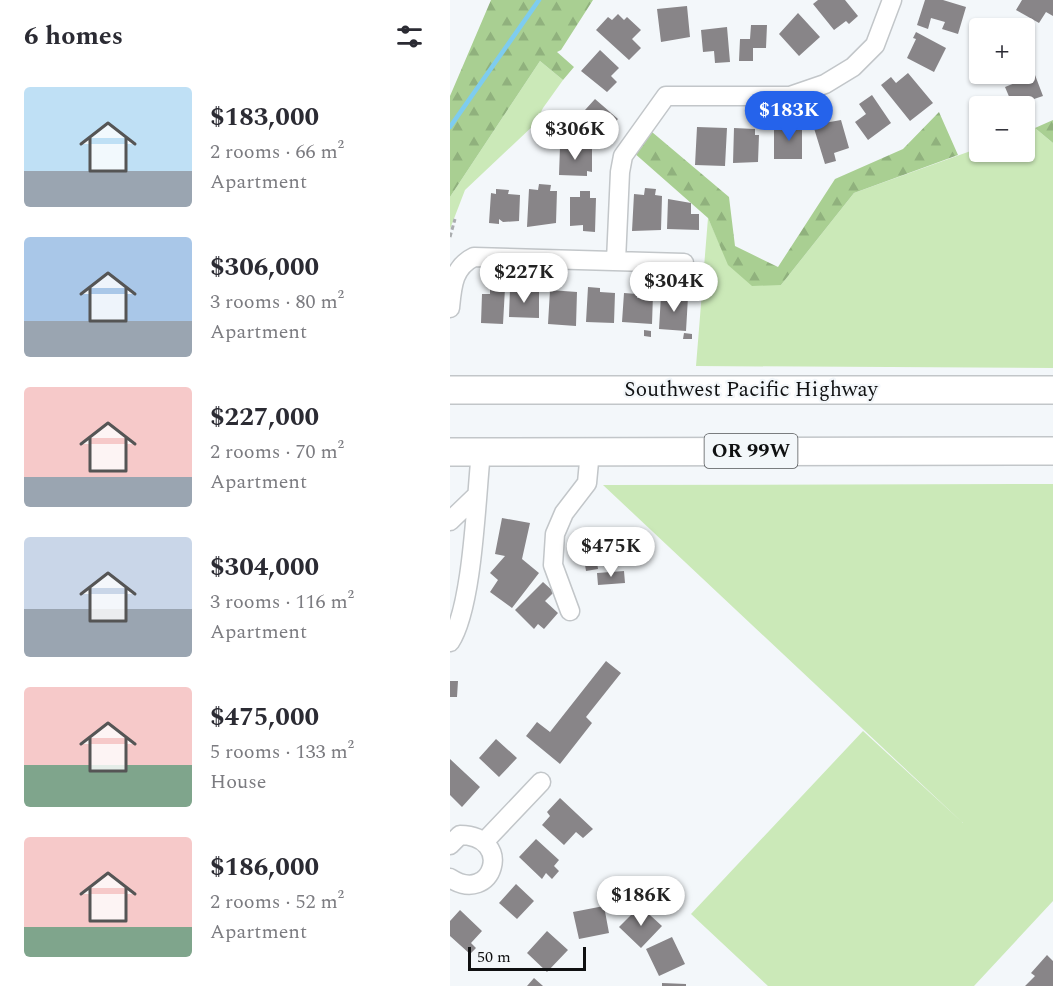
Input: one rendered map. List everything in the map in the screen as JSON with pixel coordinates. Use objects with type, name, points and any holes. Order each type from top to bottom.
[{"type":"highway","name":"Southwest Pacific Highway","points":[[450,390],[1053,390]]},
{"type":"highway","name":"OR 99W","points":[[450,452],[1053,451]]},
{"type":"street","points":[[616,261],[620,172],[623,156],[666,96],[790,96],[825,84],[853,67],[875,45],[892,0]]},
{"type":"street","points":[[450,308],[455,276],[465,262],[474,257],[684,263]]},
{"type":"street","points":[[570,611],[553,565],[555,534],[564,513],[587,483],[590,451]]},
{"type":"street","points":[[450,642],[464,605],[480,452]]},
{"type":"street","points":[[450,521],[476,496]]},
{"type":"street","points":[[484,842],[542,782]]},
{"type":"street","points":[[450,845],[460,835],[471,835],[491,848],[494,865],[482,882],[473,885],[463,885],[450,879]]},
{"type":"path","points":[[450,237],[455,219]]},
{"type":"green space","points":[[491,0],[593,0],[561,50],[557,52],[574,67],[563,80],[540,61],[450,197],[450,96]]},
{"type":"green space","points":[[540,61],[563,80],[543,108],[535,124],[465,190],[450,229],[450,197]]},
{"type":"green space","points":[[939,112],[958,155],[854,193],[781,285],[752,286],[728,265],[708,218],[633,152],[652,132],[729,197],[735,246],[778,267],[835,179],[903,149]]},
{"type":"green space","points":[[1053,120],[1053,143],[1035,128]]},
{"type":"green space","points":[[1035,128],[1053,143],[1053,368],[696,366],[708,218],[729,265],[781,285],[854,193],[969,152],[969,162],[1035,162]]},
{"type":"green space","points":[[1053,484],[1053,901],[974,986],[768,986],[691,914],[863,731],[963,823],[603,485]]},
{"type":"building","points":[[818,0],[845,0],[858,16],[849,24],[846,21],[834,30],[813,4]]},
{"type":"building","points":[[925,0],[943,0],[966,7],[958,34],[942,29],[945,22],[931,18],[928,29],[917,25]]},
{"type":"building","points":[[1022,0],[1053,0],[1053,16],[1046,12],[1039,23],[1035,18],[1030,18],[1016,10]]},
{"type":"building","points":[[687,6],[690,37],[661,42],[657,9]]},
{"type":"building","points":[[798,13],[820,37],[799,56],[779,34]]},
{"type":"building","points":[[618,14],[624,20],[627,17],[641,30],[632,39],[641,48],[629,60],[596,30],[608,17],[612,20]]},
{"type":"building","points":[[751,25],[767,25],[766,48],[753,48],[753,61],[739,61],[740,39],[750,39]]},
{"type":"building","points":[[727,27],[730,62],[715,63],[714,51],[703,52],[701,30]]},
{"type":"building","points":[[916,32],[946,48],[934,72],[907,58],[916,39],[913,38]]},
{"type":"building","points":[[600,50],[619,68],[611,76],[617,82],[607,92],[581,71]]},
{"type":"building","points":[[908,73],[933,103],[910,121],[881,85],[891,77],[896,83]]},
{"type":"building","points":[[1035,75],[1043,96],[1035,99],[1035,96],[1009,96],[1005,87],[1012,84],[1035,84]]},
{"type":"building","points":[[872,95],[891,123],[868,140],[855,122],[866,114],[859,104]]},
{"type":"building","points":[[595,99],[618,119],[597,142],[575,121]]},
{"type":"building","points":[[841,120],[849,148],[834,153],[836,161],[825,164],[813,125]]},
{"type":"building","points":[[786,124],[802,124],[802,159],[774,159],[774,129],[786,129]]},
{"type":"building","points":[[697,127],[727,128],[725,166],[695,165]]},
{"type":"building","points":[[734,128],[755,129],[755,135],[759,135],[758,162],[733,163]]},
{"type":"building","points":[[560,147],[592,148],[592,172],[587,171],[587,176],[559,175]]},
{"type":"building","points":[[539,184],[551,185],[550,191],[557,191],[556,223],[527,227],[529,189],[538,190]]},
{"type":"building","points":[[645,188],[656,189],[655,195],[662,196],[661,230],[632,231],[634,194],[644,195]]},
{"type":"building","points":[[496,189],[509,190],[508,194],[520,195],[519,221],[503,222],[499,219],[499,224],[489,223],[491,193],[496,194]]},
{"type":"building","points":[[580,191],[590,191],[590,198],[596,198],[595,232],[583,231],[583,225],[570,226],[570,197],[580,197]]},
{"type":"building","points":[[668,199],[691,203],[691,214],[699,214],[699,230],[667,229]]},
{"type":"building","points":[[588,287],[600,288],[600,292],[615,293],[614,323],[586,322]]},
{"type":"building","points":[[490,288],[505,288],[503,324],[481,323],[482,294],[490,294]]},
{"type":"building","points":[[510,288],[539,292],[539,318],[509,317]]},
{"type":"building","points":[[550,290],[577,292],[576,326],[548,324]]},
{"type":"building","points":[[624,293],[637,294],[637,298],[642,298],[642,293],[653,294],[652,324],[622,322]]},
{"type":"building","points":[[661,295],[688,297],[686,331],[659,329]]},
{"type":"building","points":[[644,330],[651,331],[651,337],[644,336]]},
{"type":"building","points":[[684,333],[692,334],[692,339],[683,339]]},
{"type":"building","points":[[502,518],[530,523],[522,559],[539,573],[512,608],[490,592],[498,580],[490,573],[505,556],[495,554]]},
{"type":"building","points":[[593,532],[594,542],[608,540],[610,553],[596,555],[598,569],[586,571],[583,552],[576,553],[573,535]]},
{"type":"building","points":[[624,571],[625,583],[598,585],[597,573]]},
{"type":"building","points":[[543,582],[554,592],[545,601],[558,613],[544,629],[538,624],[534,629],[515,610]]},
{"type":"building","points":[[606,661],[621,673],[586,717],[592,723],[560,764],[526,736],[537,722],[550,732]]},
{"type":"building","points":[[450,681],[458,681],[457,697],[450,697]]},
{"type":"building","points":[[496,739],[517,758],[499,777],[479,758]]},
{"type":"building","points":[[450,759],[480,787],[462,807],[450,795]]},
{"type":"building","points":[[560,798],[593,829],[583,838],[576,832],[564,845],[542,825],[550,816],[547,812]]},
{"type":"building","points":[[536,839],[559,860],[554,866],[559,871],[552,879],[546,873],[542,879],[519,857]]},
{"type":"building","points":[[516,884],[534,901],[517,919],[499,903]]},
{"type":"building","points":[[604,906],[609,933],[579,939],[573,912]]},
{"type":"building","points":[[640,906],[662,926],[641,948],[619,927]]},
{"type":"building","points":[[460,910],[482,931],[471,943],[476,948],[470,954],[450,936],[450,921]]},
{"type":"building","points":[[547,931],[568,950],[547,972],[527,953]]},
{"type":"building","points":[[672,937],[685,964],[659,976],[646,949]]},
{"type":"building","points":[[1047,955],[1053,961],[1053,986],[1025,986],[1035,976],[1031,973]]},
{"type":"building","points":[[534,978],[543,986],[527,986]]},
{"type":"building","points":[[662,983],[686,984],[686,986],[662,986]]},
{"type":"waterway","points":[[450,127],[539,0]]}]
